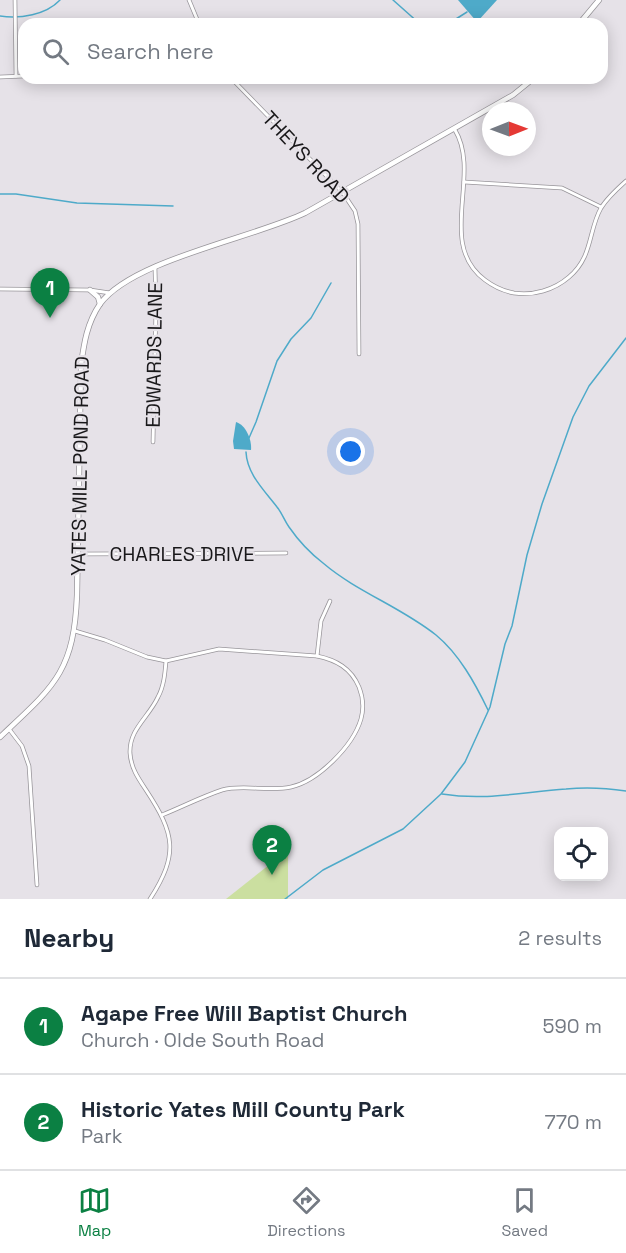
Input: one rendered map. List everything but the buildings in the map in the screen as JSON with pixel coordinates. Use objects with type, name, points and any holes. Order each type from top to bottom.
[{"type":"street","points":[[0,77],[15,76],[15,0]]},
{"type":"street","points":[[189,0],[196,18]]},
{"type":"street","points":[[584,18],[599,0]]},
{"type":"street","name":"THEYS ROAD","points":[[237,84],[343,193],[356,211],[359,354]]},
{"type":"street","name":"YATES MILL POND ROAD","points":[[0,737],[43,697],[56,681],[66,662],[75,631],[81,365],[86,333],[100,305],[126,280],[280,225],[343,193],[455,130],[513,95],[527,84]]},
{"type":"street","points":[[455,130],[464,151],[461,227],[465,252],[473,268],[482,277],[497,288],[509,292],[527,294],[539,292],[569,277],[587,253],[602,208],[626,181]]},
{"type":"street","points":[[464,182],[562,188],[602,208]]},
{"type":"street","name":"EDWARDS LANE","points":[[153,442],[157,283],[155,268]]},
{"type":"street","points":[[0,289],[90,290],[110,293]]},
{"type":"street","points":[[90,290],[98,297],[100,305]]},
{"type":"street","name":"CHARLES DRIVE","points":[[78,554],[286,553]]},
{"type":"street","points":[[317,656],[321,621],[330,601]]},
{"type":"street","points":[[75,631],[147,657],[166,661],[219,649],[317,656],[345,667],[356,680],[362,696],[362,713],[356,730],[329,765],[315,777],[297,786],[276,790],[224,789],[162,815]]},
{"type":"street","points":[[150,899],[168,863],[169,836],[162,815],[131,764],[130,749],[133,733],[160,694],[166,661]]},
{"type":"street","points":[[9,729],[22,746],[29,766],[37,885]]},
{"type":"green space","points":[[288,850],[288,899],[226,899]]},
{"type":"water","points":[[458,0],[497,0],[481,18],[474,18]]},
{"type":"water","points":[[236,422],[248,433],[251,450],[234,449]]},
{"type":"waterway","points":[[0,16],[32,15],[48,9],[60,0]]},
{"type":"waterway","points":[[393,0],[413,18]]},
{"type":"waterway","points":[[458,18],[467,12]]},
{"type":"waterway","points":[[0,194],[16,194],[77,203],[173,206]]},
{"type":"waterway","points":[[249,438],[277,361],[291,339],[311,318],[331,283]]},
{"type":"waterway","points":[[285,899],[323,870],[403,829],[441,794],[465,762],[490,707],[505,644],[512,626],[527,555],[542,504],[573,417],[589,386],[626,338]]},
{"type":"waterway","points":[[246,452],[249,467],[257,481],[304,546],[336,573],[436,635],[466,670],[488,710]]},
{"type":"waterway","points":[[442,794],[474,797],[581,788],[626,791]]},
{"type":"place","name":"Agape Free Will Baptist Church","points":[[50,318]]},
{"type":"place","name":"Historic Yates Mill County Park","points":[[272,875]]}]
